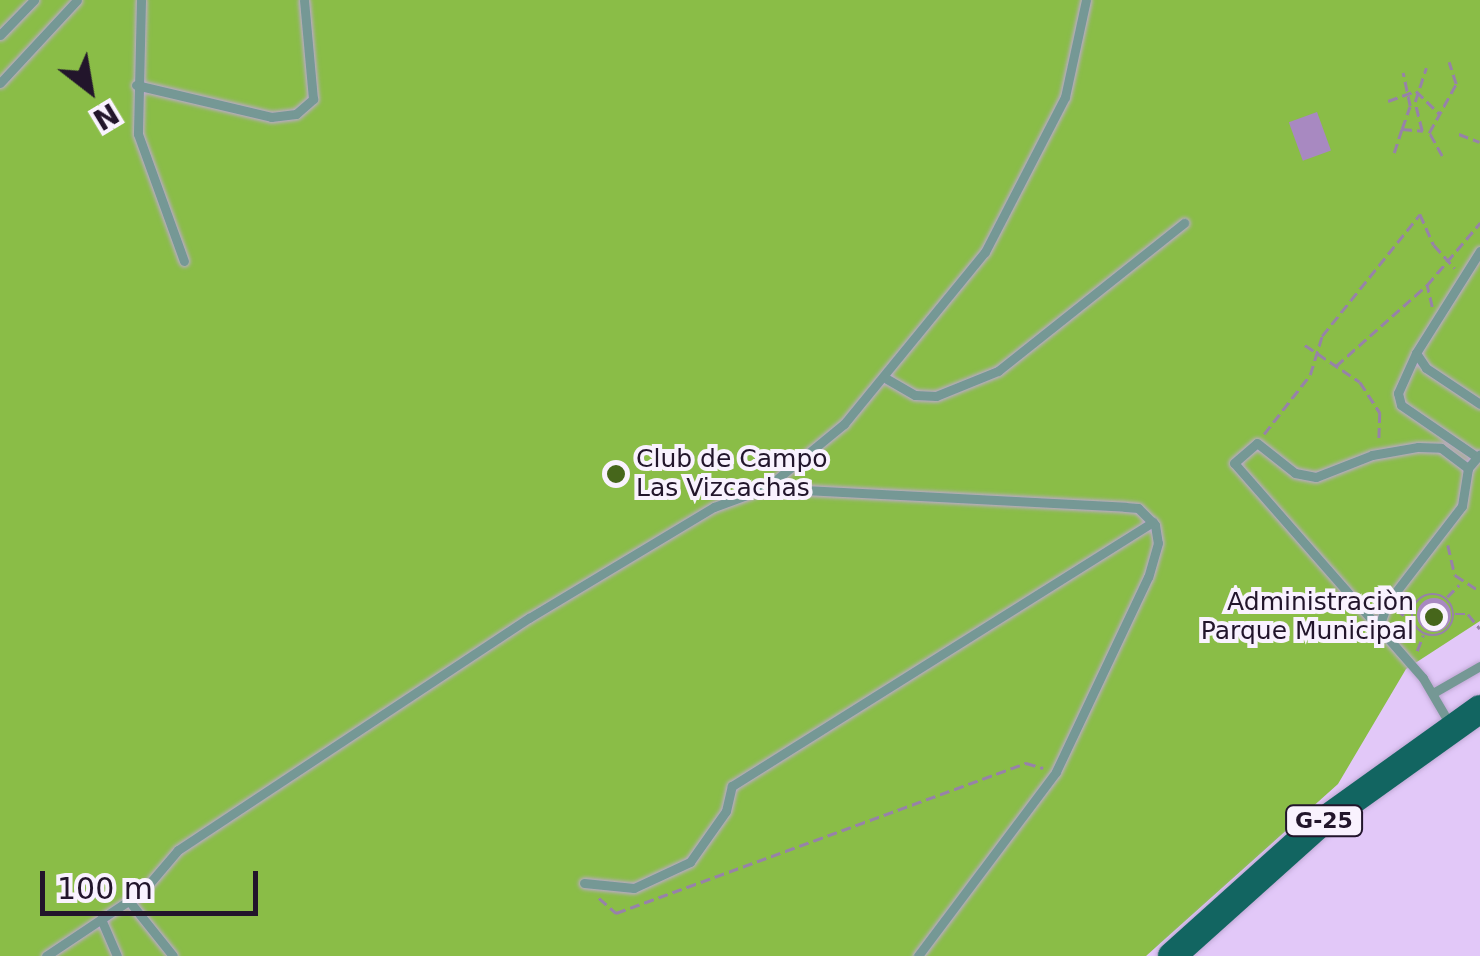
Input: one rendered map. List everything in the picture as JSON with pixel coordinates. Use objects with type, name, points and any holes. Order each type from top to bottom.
[{"type":"main road","name":"G-25","points":[[1172,956],[1307,834],[1480,708]]},
{"type":"main road","name":"G-25","points":[[1452,730],[1480,717]]},
{"type":"lane","points":[[0,35],[34,0]]},
{"type":"lane","points":[[0,83],[77,0]]},
{"type":"lane","points":[[141,0],[136,85],[147,170],[184,261]]},
{"type":"lane","points":[[136,85],[271,117],[296,114],[312,99],[304,0]]},
{"type":"lane","points":[[46,956],[129,901],[178,850],[528,618],[714,507],[766,488],[887,379],[985,252],[1065,97],[1086,0]]},
{"type":"lane","points":[[887,379],[915,394],[936,396],[998,371],[1184,223]]},
{"type":"lane","points":[[1378,630],[1387,605],[1462,506],[1468,468],[1478,455],[1400,404],[1398,393],[1416,353],[1480,251]]},
{"type":"lane","points":[[1416,353],[1426,368],[1480,404]]},
{"type":"lane","points":[[1452,730],[1433,692],[1408,660],[1378,630],[1313,546],[1234,463],[1257,443],[1294,473],[1316,478],[1372,454],[1441,448],[1468,468]]},
{"type":"lane","points":[[766,488],[1125,507],[1153,522],[1158,544],[1148,577],[1056,772],[918,956]]},
{"type":"lane","points":[[584,883],[634,888],[690,862],[726,811],[732,786],[1153,522]]},
{"type":"lane","points":[[1433,692],[1480,666]]},
{"type":"lane","points":[[129,901],[173,956]]},
{"type":"lane","points":[[102,919],[117,956]]},
{"type":"path","points":[[1429,132],[1456,84],[1449,62]]},
{"type":"path","points":[[1388,101],[1409,98],[1426,68]]},
{"type":"path","points":[[1394,153],[1409,98],[1404,73]]},
{"type":"path","points":[[1416,91],[1440,116]]},
{"type":"path","points":[[1416,91],[1422,131]]},
{"type":"path","points":[[1402,129],[1429,132]]},
{"type":"path","points":[[1429,132],[1442,156]]},
{"type":"path","points":[[1460,134],[1480,142]]},
{"type":"path","points":[[1257,443],[1310,374],[1322,336],[1420,214],[1447,262],[1464,276]]},
{"type":"path","points":[[1336,366],[1428,285],[1480,223]]},
{"type":"path","points":[[1428,285],[1437,317]]},
{"type":"path","points":[[1306,345],[1360,382],[1380,414],[1381,434],[1372,454]]},
{"type":"path","points":[[1451,536],[1446,562],[1462,583],[1480,592]]},
{"type":"path","points":[[1414,622],[1422,596],[1446,598],[1462,583]]},
{"type":"path","points":[[1446,598],[1455,614]]},
{"type":"path","points":[[1387,605],[1414,622],[1423,634]]},
{"type":"path","points":[[1455,614],[1468,614],[1480,628]]},
{"type":"path","points":[[1423,634],[1442,634],[1455,614]]},
{"type":"path","points":[[1408,660],[1423,634]]},
{"type":"path","points":[[584,883],[616,914],[1026,763],[1056,772]]},
{"type":"green space","name":"Club de Campo Las Vizcachas","points":[[0,0],[1480,0],[1480,621],[1406,669],[1338,784],[1146,956],[0,956]]},
{"type":"building","points":[[1317,112],[1331,151],[1303,161],[1289,122]]},
{"type":"building","name":"Administraciòn Parque Municipal","points":[[1434,598],[1446,603],[1451,615],[1446,627],[1434,632],[1422,627],[1417,615],[1422,603]]},
{"type":"place","name":"Club de Campo Las Vizcachas","points":[[616,474]]},
{"type":"place","name":"Administraciòn Parque Municipal","points":[[1434,617]]}]
